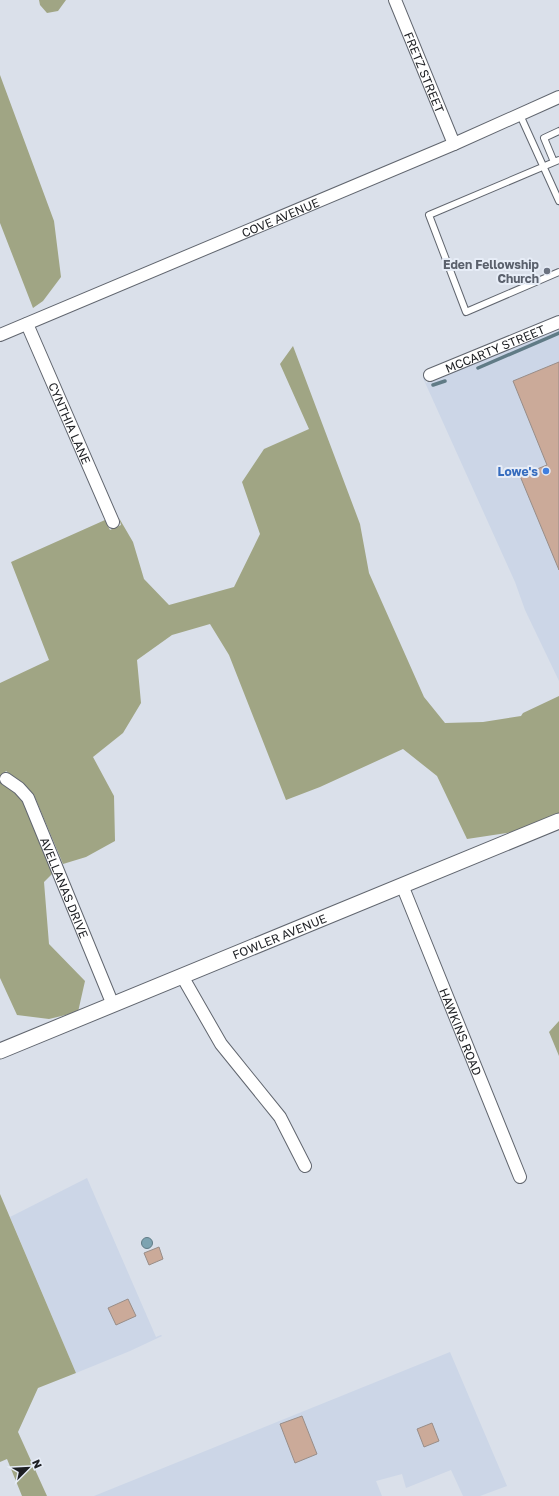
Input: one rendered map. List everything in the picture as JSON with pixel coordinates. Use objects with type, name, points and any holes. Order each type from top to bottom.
[{"type":"street","name":"FRETZ STREET","points":[[395,0],[454,144]]},
{"type":"street","name":"COVE AVENUE","points":[[0,335],[454,144],[559,97]]},
{"type":"street","name":"MCCARTY STREET","points":[[430,375],[559,322]]},
{"type":"street","name":"CYNTHIA LANE","points":[[27,324],[113,522]]},
{"type":"street","name":"AVELLANAS DRIVE","points":[[6,779],[19,788],[28,798],[113,1005]]},
{"type":"street","name":"FOWLER AVENUE","points":[[0,1051],[559,821]]},
{"type":"street","name":"HAWKINS ROAD","points":[[402,885],[520,1177]]},
{"type":"street","points":[[182,976],[221,1044],[280,1117],[305,1166]]},
{"type":"lane","points":[[520,115],[559,201]]},
{"type":"lane","points":[[559,131],[544,138],[557,161],[429,215],[466,312],[559,272]]},
{"type":"shaded area","points":[[559,328],[559,681],[525,610],[515,582],[423,378],[424,377],[426,383]]},
{"type":"shaded area","points":[[87,1178],[156,1337],[162,1336],[76,1373],[10,1217]]},
{"type":"shaded area","points":[[147,1237],[151,1239],[153,1243],[151,1247],[147,1249],[143,1247],[141,1243],[143,1239]]},
{"type":"shaded area","points":[[450,1352],[507,1486],[480,1496],[463,1496],[451,1470],[406,1488],[402,1474],[376,1481],[382,1496],[94,1496]]},
{"type":"green space","points":[[39,0],[66,0],[58,11],[47,13],[40,5]]},
{"type":"green space","points":[[0,75],[54,221],[61,277],[43,301],[33,308],[0,223]]},
{"type":"green space","points":[[293,346],[360,524],[369,573],[424,697],[445,723],[483,722],[521,716],[523,713],[559,696],[559,815],[520,831],[467,839],[437,776],[403,749],[320,787],[286,800],[229,655],[210,624],[172,635],[137,660],[141,703],[123,733],[93,757],[114,796],[115,841],[86,857],[63,864],[34,795],[23,783],[6,771],[0,778],[0,683],[49,660],[11,562],[105,520],[110,530],[121,525],[119,518],[133,542],[144,579],[169,605],[234,587],[260,534],[242,482],[264,449],[309,429],[280,364]]},
{"type":"green space","points":[[0,782],[14,792],[23,801],[53,873],[44,882],[49,944],[85,981],[78,1012],[49,1019],[17,1015],[0,978]]},
{"type":"green space","points":[[559,1021],[559,1056],[549,1032]]},
{"type":"green space","points":[[0,1194],[76,1373],[38,1388],[18,1432],[47,1496],[22,1496],[7,1459],[0,1462]]},
{"type":"building","name":"Lowe's","points":[[559,362],[559,570],[520,476],[547,465],[513,381]]},
{"type":"building","points":[[159,1247],[163,1259],[149,1265],[144,1253]]},
{"type":"building","points":[[128,1299],[136,1316],[116,1325],[108,1308]]},
{"type":"building","points":[[302,1416],[317,1454],[295,1463],[280,1424]]},
{"type":"building","points":[[432,1423],[439,1441],[424,1447],[417,1429]]},
{"type":"waterway","points":[[478,368],[559,333]]},
{"type":"waterway","points":[[433,385],[445,381]]},
{"type":"place","name":"Eden Fellowship Church","points":[[547,271]]},
{"type":"place","name":"Lowe's","points":[[546,471]]}]
